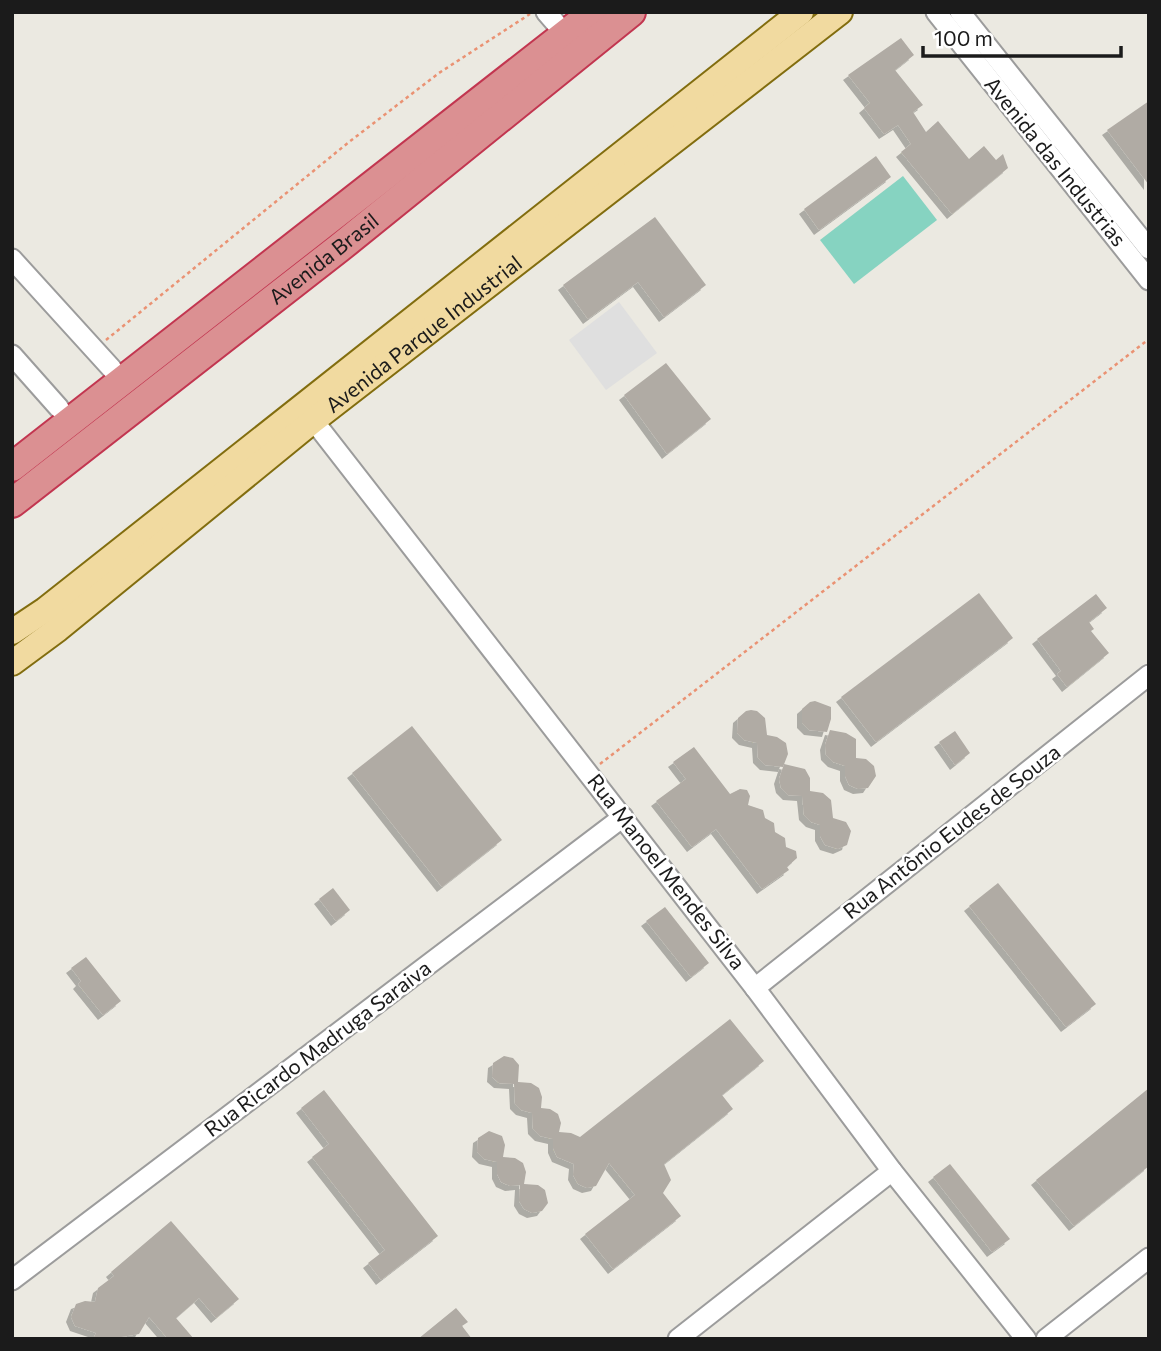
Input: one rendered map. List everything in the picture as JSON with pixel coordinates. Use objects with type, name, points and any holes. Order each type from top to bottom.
[{"type":"highway","name":"Avenida Brasil","points":[[12,467],[594,12]]},
{"type":"highway","name":"Avenida Brasil","points":[[12,503],[339,248],[631,12]]},
{"type":"highway","points":[[12,442],[59,408],[103,359],[289,239],[328,221]]},
{"type":"main road","name":"Avenida Parque Industrial","points":[[684,119],[801,12]]},
{"type":"main road","name":"Avenida Parque Industrial","points":[[12,663],[95,585],[308,414],[684,119],[840,12]]},
{"type":"main road","name":"Avenida Parque Industrial","points":[[12,632],[46,610],[95,585]]},
{"type":"street","points":[[546,12],[566,34]]},
{"type":"street","name":"Avenida das Industrias","points":[[936,12],[1059,152],[1149,248]]},
{"type":"street","name":"Avenida das Industrias","points":[[960,12],[1149,279]]},
{"type":"street","points":[[12,258],[103,359]]},
{"type":"street","points":[[12,355],[59,408]]},
{"type":"street","name":"Rua Manoel Mendes Silva","points":[[308,414],[755,988],[892,1171],[1026,1339]]},
{"type":"street","name":"Rua Antônio Eudes de Souza","points":[[755,988],[1149,676]]},
{"type":"street","name":"Rua Ricardo Madruga Saraiva","points":[[12,1280],[623,817]]},
{"type":"street","points":[[678,1339],[892,1171]]},
{"type":"street","points":[[1046,1339],[1149,1258]]},
{"type":"path","points":[[103,359],[349,142],[439,73],[533,12]]},
{"type":"path","points":[[589,773],[1149,339]]},
{"type":"shaded area","points":[[903,176],[937,220],[854,284],[820,240]]},
{"type":"shaded area","points":[[619,302],[657,353],[606,390],[569,340]]},
{"type":"building","points":[[901,38],[914,55],[895,70],[923,105],[913,112],[926,132],[938,121],[969,159],[984,146],[996,160],[1003,154],[1008,168],[952,214],[901,152],[911,144],[898,125],[884,134],[864,108],[870,103],[848,75]]},
{"type":"building","points":[[1149,101],[1149,185],[1107,130]]},
{"type":"building","points":[[876,156],[891,177],[819,230],[804,209]]},
{"type":"building","points":[[655,217],[706,285],[664,317],[638,282],[588,319],[563,285]]},
{"type":"building","points":[[666,363],[711,419],[667,454],[624,395]]},
{"type":"building","points":[[979,593],[1013,638],[876,742],[841,697]]},
{"type":"building","points":[[1096,594],[1107,608],[1089,622],[1094,629],[1091,631],[1109,653],[1067,687],[1057,674],[1061,671],[1037,639]]},
{"type":"building","points":[[815,701],[831,707],[827,732],[809,730],[802,723],[802,709]]},
{"type":"building","points":[[751,710],[757,711],[765,718],[767,735],[786,743],[788,754],[783,767],[765,765],[758,758],[757,743],[744,740],[737,733],[738,718]]},
{"type":"building","points":[[412,726],[502,840],[442,887],[352,773]]},
{"type":"building","points":[[830,730],[846,733],[856,739],[856,758],[866,759],[874,766],[876,776],[868,788],[858,789],[849,785],[845,766],[833,762],[826,755],[825,745]]},
{"type":"building","points":[[955,731],[970,753],[955,765],[939,742]]},
{"type":"building","points":[[694,747],[730,794],[740,789],[747,790],[750,796],[748,805],[763,810],[765,818],[774,823],[775,832],[785,838],[786,847],[796,851],[797,858],[787,867],[789,870],[762,889],[716,829],[692,847],[656,801],[686,779],[673,762]]},
{"type":"building","points":[[784,764],[805,769],[810,778],[810,791],[823,793],[831,800],[833,818],[846,822],[851,831],[847,845],[838,849],[825,845],[820,836],[820,825],[811,822],[804,815],[802,796],[788,795],[781,788],[779,779]]},
{"type":"building","points":[[998,883],[1096,1004],[1066,1027],[969,906]]},
{"type":"building","points":[[333,888],[350,910],[336,921],[319,899]]},
{"type":"building","points":[[665,907],[709,963],[691,977],[646,921]]},
{"type":"building","points":[[86,957],[121,1001],[103,1015],[78,984],[81,981],[71,968]]},
{"type":"building","points":[[730,1019],[764,1061],[722,1095],[733,1109],[664,1164],[671,1180],[663,1193],[681,1216],[613,1269],[585,1234],[635,1195],[609,1163],[596,1186],[587,1188],[578,1184],[573,1175],[574,1164],[557,1157],[553,1139],[540,1136],[533,1129],[532,1113],[521,1110],[515,1104],[514,1084],[499,1083],[492,1077],[493,1063],[504,1056],[513,1058],[519,1065],[518,1082],[531,1083],[539,1088],[541,1108],[558,1114],[561,1123],[559,1132],[580,1137]]},
{"type":"building","points":[[1149,1088],[1149,1166],[1074,1226],[1036,1180]]},
{"type":"building","points":[[324,1090],[438,1236],[381,1280],[368,1263],[385,1250],[312,1157],[329,1144],[301,1108]]},
{"type":"building","points":[[489,1131],[502,1136],[505,1145],[503,1157],[515,1158],[523,1163],[526,1172],[524,1184],[538,1185],[545,1190],[548,1203],[542,1211],[532,1213],[524,1209],[519,1201],[520,1185],[510,1186],[501,1182],[497,1174],[497,1162],[484,1159],[477,1152],[478,1138]]},
{"type":"building","points":[[950,1164],[1010,1239],[992,1252],[933,1177]]},
{"type":"building","points":[[171,1221],[239,1299],[216,1318],[199,1298],[176,1318],[194,1339],[168,1339],[149,1317],[139,1334],[121,1339],[93,1339],[96,1333],[75,1326],[71,1317],[76,1304],[95,1302],[98,1288],[114,1276],[111,1272]]},
{"type":"building","points":[[456,1308],[468,1322],[462,1326],[472,1339],[418,1339]]}]
